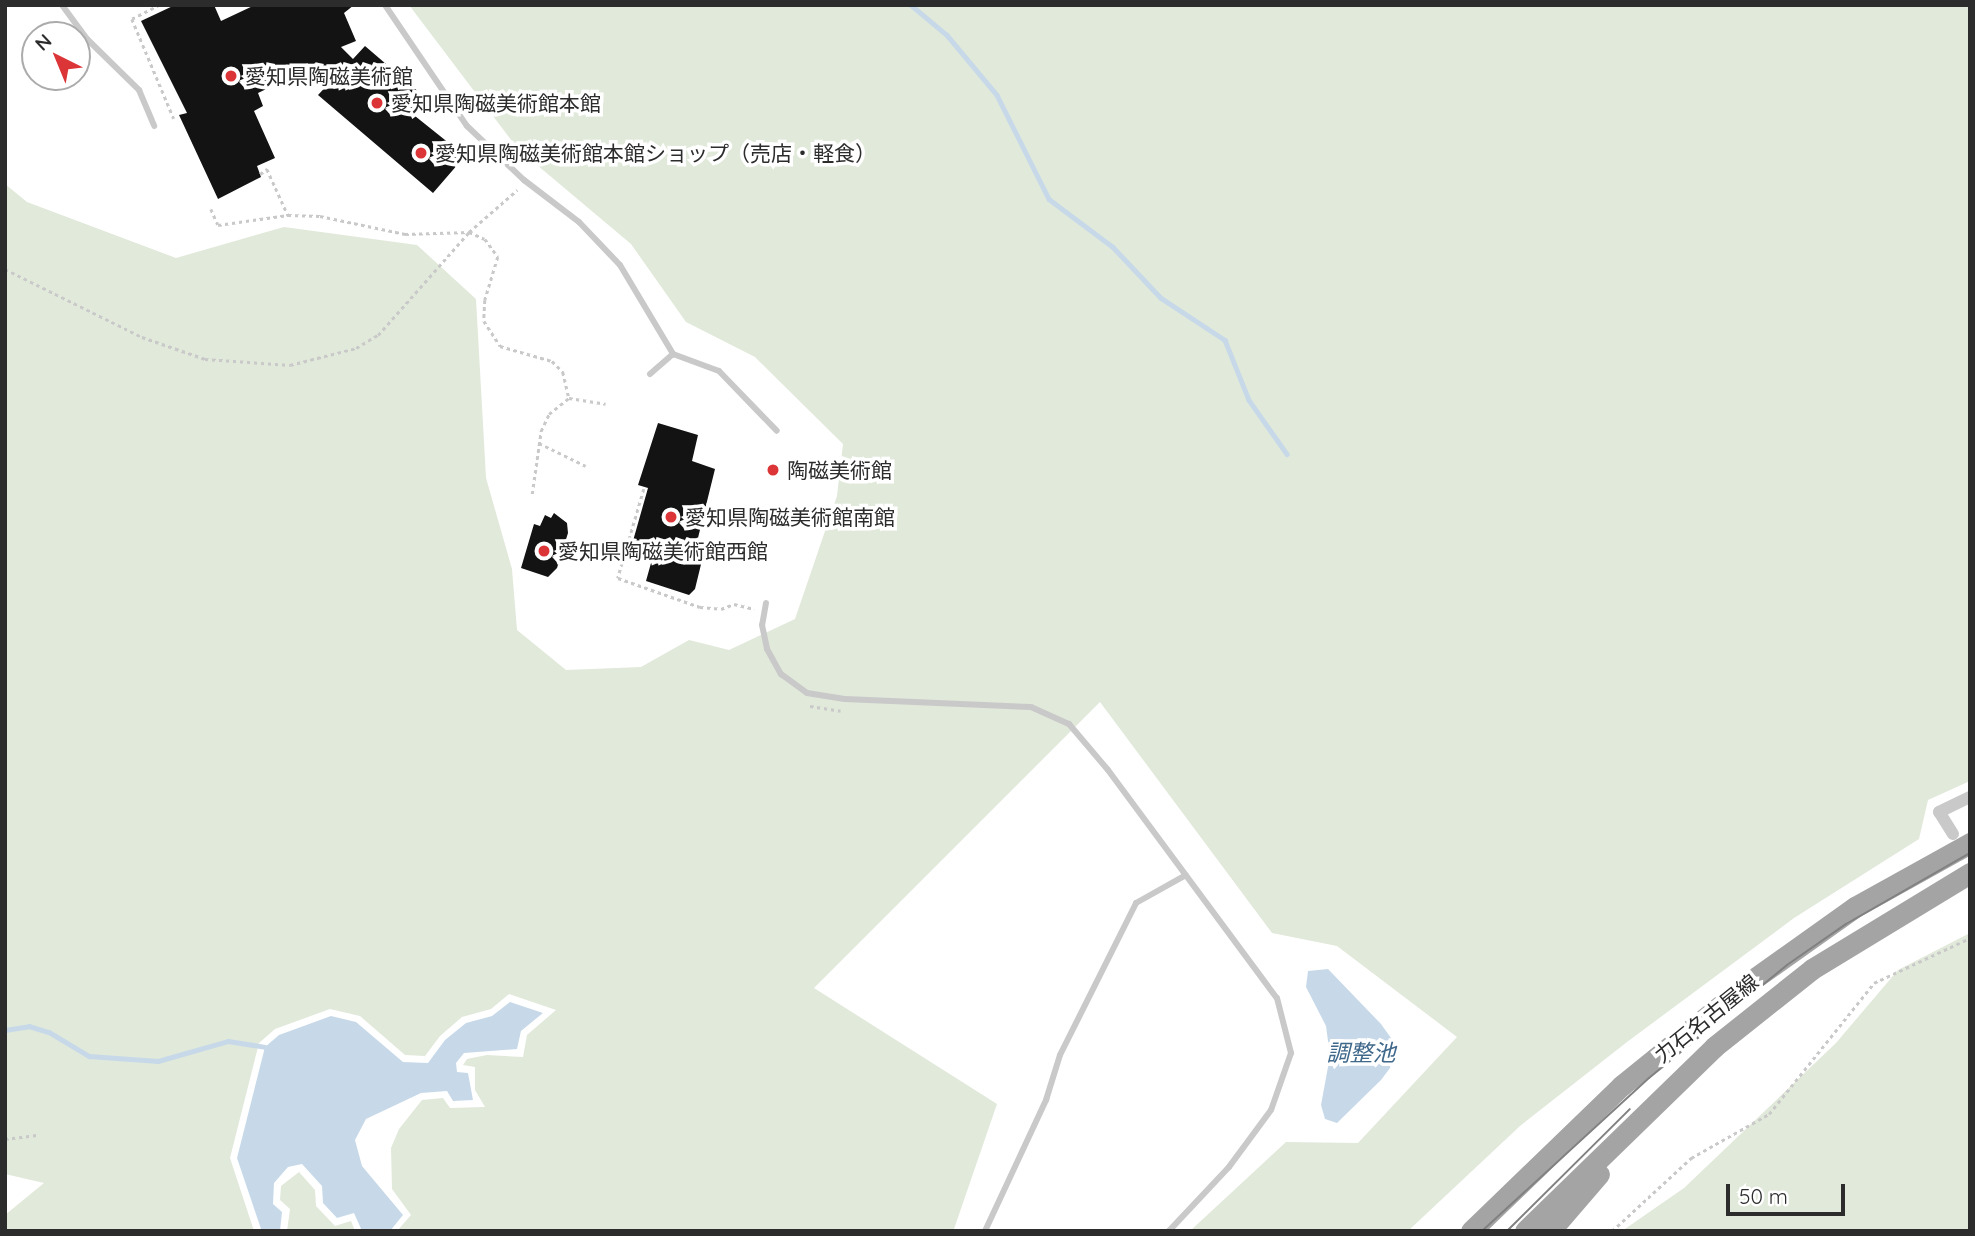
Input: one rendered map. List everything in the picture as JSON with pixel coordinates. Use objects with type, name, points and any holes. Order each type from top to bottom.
[{"type":"main road","name":"力石名古屋線","points":[[1471,1231],[1621,1087],[1748,983],[1855,908],[1961,839]]},
{"type":"main road","name":"力石名古屋線","points":[[1525,1231],[1654,1100],[1812,970],[1970,873]]},
{"type":"main road","points":[[1550,1231],[1642,1128],[1812,970]]},
{"type":"street","points":[[1961,839],[1939,812],[1970,797]]},
{"type":"lane","points":[[62,5],[87,39],[139,90],[154,126]]},
{"type":"lane","points":[[385,5],[467,126],[524,180],[579,222],[620,265],[673,354],[719,371],[777,431]]},
{"type":"lane","points":[[650,374],[673,354]]},
{"type":"lane","points":[[766,603],[762,625],[767,649],[780,674],[807,693],[845,699],[1031,706],[1069,724],[1277,998],[1291,1053],[1270,1110],[1229,1167],[1170,1231]]},
{"type":"lane","points":[[985,1231],[1046,1100],[1060,1055],[1136,903],[1186,875]]},
{"type":"path","points":[[160,5],[132,19],[174,119]]},
{"type":"path","points":[[260,174],[267,169],[288,215]]},
{"type":"path","points":[[5,269],[142,337],[205,359],[290,365],[356,348],[378,335],[469,232],[517,190]]},
{"type":"path","points":[[211,209],[218,225],[288,215],[345,218],[405,234],[469,232],[485,239],[498,257],[485,300],[484,321],[500,346],[552,361],[563,372],[569,398]]},
{"type":"path","points":[[532,494],[539,443],[549,414],[569,398],[606,404]]},
{"type":"path","points":[[539,443],[586,466]]},
{"type":"path","points":[[644,489],[618,578],[700,607],[721,609],[734,604],[754,609],[754,621]]},
{"type":"path","points":[[803,703],[846,711]]},
{"type":"path","points":[[1612,1231],[1690,1158],[1769,1114],[1874,983],[1970,938]]},
{"type":"path","points":[[5,1139],[37,1135]]},
{"type":"green space","points":[[409,5],[1970,5],[1970,781],[1928,800],[1919,839],[1794,918],[1627,1042],[1520,1126],[1408,1231],[1190,1231],[1286,1142],[1358,1143],[1457,1037],[1337,946],[1272,933],[1100,702],[814,988],[997,1104],[954,1229],[397,1231],[411,1215],[392,1189],[391,1148],[399,1129],[422,1100],[443,1098],[450,1108],[485,1107],[475,1090],[475,1067],[463,1065],[467,1059],[487,1055],[523,1057],[527,1035],[556,1010],[509,994],[491,1009],[462,1017],[440,1036],[425,1056],[405,1055],[360,1016],[330,1009],[275,1029],[259,1043],[230,1158],[254,1231],[5,1231],[5,1215],[44,1183],[5,1174],[5,184],[27,202],[176,258],[284,227],[417,245],[476,299],[486,478],[512,569],[517,630],[566,670],[641,667],[689,640],[729,650],[795,619],[837,496],[843,444],[755,357],[686,322],[631,244],[518,149]]},
{"type":"green space","points":[[1970,933],[1970,1231],[1622,1231],[1684,1188],[1836,1043],[1898,970]]},
{"type":"green space","points":[[299,1172],[315,1190],[316,1206],[335,1226],[351,1221],[355,1231],[287,1231],[290,1209],[280,1200],[281,1186]]},
{"type":"water","name":"調整池","points":[[1328,969],[1381,1024],[1391,1038],[1392,1054],[1390,1068],[1381,1080],[1337,1123],[1325,1119],[1321,1105],[1330,1056],[1326,1026],[1306,987],[1308,971]]},
{"type":"water","points":[[510,1002],[543,1013],[521,1031],[517,1049],[464,1053],[456,1063],[457,1072],[468,1073],[473,1100],[453,1101],[447,1091],[421,1093],[366,1119],[355,1140],[362,1166],[403,1215],[390,1231],[362,1231],[354,1213],[337,1218],[323,1203],[322,1186],[302,1164],[288,1167],[274,1183],[273,1204],[282,1212],[280,1231],[261,1229],[237,1158],[265,1047],[279,1035],[331,1016],[356,1022],[403,1062],[428,1063],[445,1040],[466,1023],[492,1016]]},
{"type":"building","name":"愛知県陶磁美術館本館","points":[[175,5],[214,5],[221,21],[255,5],[354,5],[344,13],[356,41],[341,47],[353,59],[365,46],[428,100],[415,116],[465,156],[433,193],[318,95],[333,79],[319,64],[258,93],[263,106],[254,111],[275,158],[257,166],[261,177],[218,199],[179,115],[187,113],[141,21]]},
{"type":"building","name":"愛知県陶磁美術館南館","points":[[658,423],[698,435],[692,461],[715,469],[696,546],[705,548],[695,589],[689,595],[646,581],[651,563],[629,555],[648,488],[638,485]]},
{"type":"building","name":"愛知県陶磁美術館西館","points":[[554,513],[567,523],[568,533],[557,568],[548,577],[521,568],[534,524],[540,526],[545,515],[551,518]]},
{"type":"waterway","points":[[911,5],[947,35],[997,95],[1049,199],[1113,247],[1161,298],[1225,340],[1249,400],[1287,454]]},
{"type":"waterway","points":[[5,1030],[29,1026],[49,1032],[89,1056],[158,1061],[228,1041],[265,1047]]},
{"type":"tram line","points":[[1482,1231],[1649,1078],[1787,965],[1846,924],[1970,853]]},
{"type":"tram line","points":[[1507,1231],[1630,1109]]},
{"type":"place","name":"愛知県陶磁美術館","points":[[231,76]]},
{"type":"place","name":"愛知県陶磁美術館本館","points":[[377,103]]},
{"type":"place","name":"愛知県陶磁美術館本館ショップ（売店・軽食）","points":[[421,153]]},
{"type":"place","name":"陶磁美術館","points":[[773,470]]},
{"type":"place","name":"愛知県陶磁美術館南館","points":[[671,517]]},
{"type":"place","name":"愛知県陶磁美術館西館","points":[[544,551]]}]
